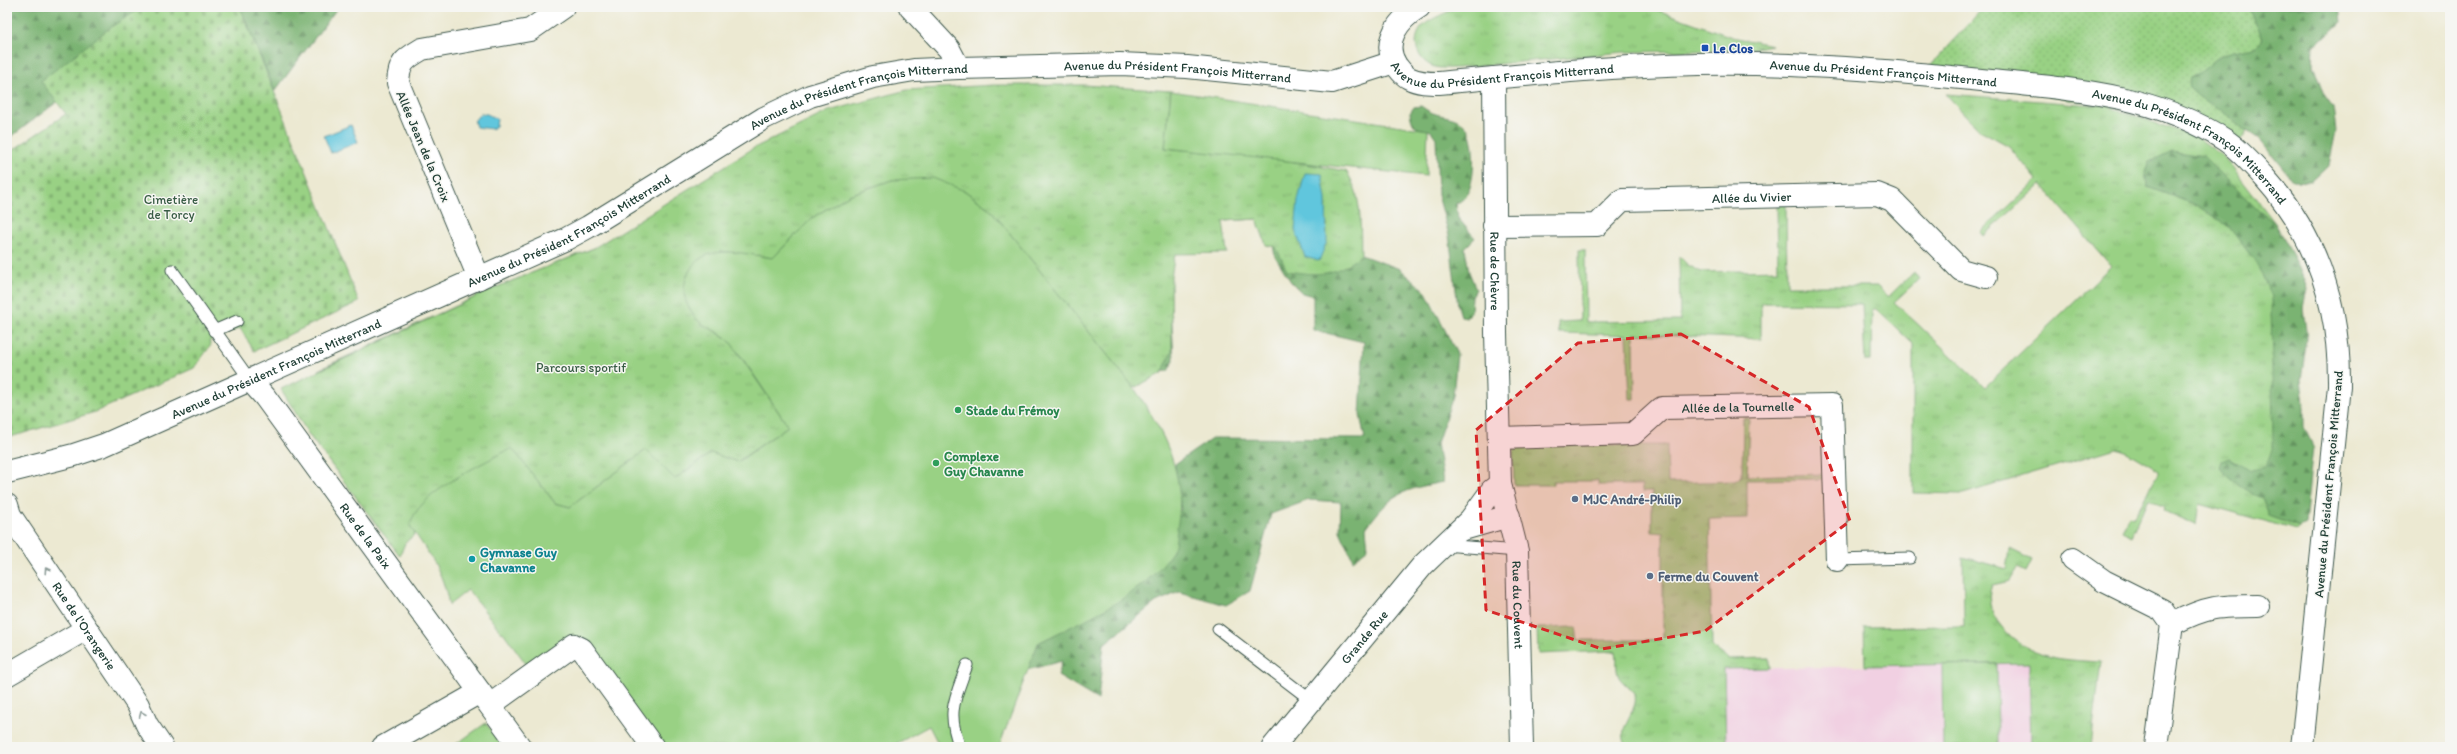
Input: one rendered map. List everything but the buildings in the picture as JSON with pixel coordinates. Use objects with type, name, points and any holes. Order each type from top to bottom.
[{"type":"street","name":"Allée Jean de la Croix","points":[[479,278],[398,83],[398,69],[406,58],[422,49],[530,30],[563,7]]},
{"type":"street","points":[[910,7],[949,49],[959,68]]},
{"type":"street","points":[[1394,62],[1389,47],[1395,29],[1409,13],[1419,7]]},
{"type":"street","name":"Avenue du Président François Mitterrand","points":[[7,472],[52,461],[104,445],[479,278],[588,227],[744,130],[785,107],[829,89],[873,77],[914,70],[1085,64],[1157,65],[1332,82],[1394,62],[1403,74],[1419,82],[1439,83],[1658,65],[1707,64],[1796,65],[1922,74],[2072,89],[2118,96],[2184,119],[2210,132],[2236,148],[2287,205],[2309,242],[2325,279],[2338,344],[2339,386],[2302,747]]},
{"type":"street","name":"Rue de Chèvre","points":[[1494,78],[1494,226],[1501,474]]},
{"type":"street","name":"Allée du Vivier","points":[[1494,226],[1597,225],[1622,200],[1877,194],[1892,200],[1961,270],[1986,277]]},
{"type":"street","name":"Rue de la Paix","points":[[250,380],[265,398],[431,628],[485,698],[520,747]]},
{"type":"street","name":"Allée de la Tournelle","points":[[1500,438],[1633,434],[1662,408],[1832,405],[1837,560]]},
{"type":"street","name":"Rue du Couvent","points":[[1501,474],[1517,551],[1522,747]]},
{"type":"street","name":"Grande Rue","points":[[1276,746],[1423,565],[1470,520],[1492,490],[1501,474]]},
{"type":"street","name":"Rue de l'Orangerie","points":[[7,504],[10,515],[138,705],[147,725],[162,747]]},
{"type":"street","name":"Grande Rue","points":[[1460,530],[1509,516]]},
{"type":"street","points":[[2073,559],[2104,581],[2162,610],[2172,624],[2156,747]]},
{"type":"street","points":[[2172,624],[2198,611],[2218,606],[2258,606]]},
{"type":"street","points":[[7,675],[86,629]]},
{"type":"street","points":[[383,747],[408,741],[485,698],[574,645],[582,648],[653,747]]},
{"type":"lane","points":[[172,270],[250,380]]},
{"type":"lane","points":[[214,331],[237,321]]},
{"type":"lane","points":[[1443,545],[1517,551]]},
{"type":"lane","points":[[1837,560],[1910,558]]},
{"type":"lane","points":[[1218,629],[1312,701]]},
{"type":"lane","points":[[960,747],[951,719],[953,705],[967,665]]},
{"type":"highlighted area","points":[[1681,334],[1809,407],[1850,521],[1705,631],[1602,649],[1486,610],[1476,430],[1578,343]]},
{"type":"shaded area","points":[[2029,663],[2031,747],[1726,747],[1724,669]]},
{"type":"green space","points":[[7,7],[182,7],[7,140]]},
{"type":"green space","name":"Cimetière de Torcy","points":[[143,7],[240,7],[359,302],[254,351],[240,328],[209,341],[211,345],[194,368],[95,412],[7,438],[7,154],[66,114],[41,81],[111,27]]},
{"type":"green space","points":[[240,7],[338,7],[275,91]]},
{"type":"green space","points":[[1456,7],[1649,7],[1732,37],[1772,45],[1746,50],[1624,52],[1457,68],[1441,68],[1432,66],[1426,63],[1419,53],[1416,42],[1417,36],[1420,30],[1428,22]]},
{"type":"green space","points":[[1984,7],[2303,7],[2304,45],[2236,148],[2184,119],[1922,74]]},
{"type":"green space","points":[[2252,7],[2339,7],[2341,22],[2314,47],[2313,65],[2323,93],[2333,107],[2336,131],[2329,165],[2312,181],[2292,180],[2259,139],[2241,127],[2221,110],[2199,97],[2188,87],[2190,77],[2203,70],[2219,57],[2242,49],[2256,47],[2263,38],[2249,10]]},
{"type":"green space","name":"Parcours sportif","points":[[993,85],[1084,85],[1171,91],[1165,148],[1283,160],[1346,171],[1355,190],[1360,212],[1361,255],[1343,267],[1327,273],[1309,274],[1287,271],[1276,247],[1266,245],[1257,219],[1223,221],[1227,253],[1175,254],[1171,277],[1172,351],[1162,373],[1134,388],[991,210],[965,191],[892,180],[849,195],[812,218],[773,258],[720,251],[695,318],[730,341],[788,426],[737,462],[711,453],[675,479],[646,450],[570,507],[555,503],[539,482],[410,526],[415,534],[405,543],[400,556],[309,435],[281,389],[492,289],[594,248],[752,149],[829,111],[907,90]]},
{"type":"green space","points":[[1171,91],[1428,130],[1426,176],[1165,148]]},
{"type":"green space","points":[[1946,94],[2106,106],[2201,140],[2224,157],[2275,223],[2259,211],[2203,156],[2172,151],[2149,162],[2145,172],[2147,187],[2196,205],[2229,227],[2258,265],[2271,297],[2273,446],[2266,467],[2251,470],[2229,458],[2222,461],[2220,467],[2239,486],[2262,498],[2269,516],[2299,527],[2296,530],[2199,503],[2196,525],[2164,511],[2165,508],[2148,499],[2132,536],[2122,531],[2130,516],[2134,518],[2159,471],[2127,452],[2116,448],[1963,494],[1913,493],[1913,344],[1876,309],[1872,309],[1871,361],[1865,361],[1862,304],[1761,303],[1761,339],[1634,334],[1635,399],[1630,399],[1627,335],[1559,333],[1558,322],[1580,321],[1579,250],[1585,250],[1586,322],[1680,321],[1679,256],[1688,265],[1701,272],[1778,270],[1777,203],[1786,203],[1787,286],[1877,286],[1888,297],[1914,272],[1919,279],[1894,302],[1985,387],[2111,266],[2041,184],[1984,236],[1981,232],[2037,180],[2009,146],[1978,129]]},
{"type":"green space","points":[[1421,106],[1432,113],[1452,118],[1463,123],[1468,128],[1471,137],[1474,158],[1472,181],[1466,196],[1456,204],[1458,218],[1475,238],[1465,248],[1469,272],[1476,289],[1472,296],[1471,313],[1467,317],[1461,316],[1458,306],[1449,235],[1438,195],[1436,138],[1431,131],[1416,127],[1411,118],[1410,113],[1414,107]]},
{"type":"green space","points":[[2172,151],[2203,156],[2259,211],[2275,223],[2299,267],[2307,289],[2303,309],[2307,338],[2301,380],[2304,402],[2304,427],[2313,446],[2305,524],[2299,527],[2269,516],[2262,498],[2239,486],[2220,467],[2222,461],[2229,458],[2236,463],[2271,297],[2258,265],[2229,227],[2196,205],[2147,187],[2145,172],[2149,162]]},
{"type":"green space","points":[[1295,159],[1316,160],[1331,175],[1361,255],[1400,269],[1426,292],[1457,354],[1453,396],[1437,443],[1443,482],[1407,491],[1391,500],[1383,507],[1366,528],[1368,548],[1353,560],[1340,531],[1341,502],[1309,500],[1271,514],[1250,591],[1226,605],[1179,592],[1156,602],[1104,644],[1098,700],[1058,676],[1062,661],[1027,670],[1038,643],[1065,629],[1181,510],[1175,464],[1213,438],[1365,439],[1360,415],[1364,342],[1313,330],[1313,296],[1302,293],[1291,282],[1275,256],[1272,240],[1258,219],[1223,221],[1167,230],[1174,360],[1168,371],[1152,373],[991,210],[539,475],[522,460],[510,455],[375,522],[309,435],[318,370],[492,289],[594,248],[1142,160],[1290,165]]},
{"type":"green space","name":"Complexe Guy Chavanne","points":[[933,178],[965,191],[991,210],[1134,388],[1145,404],[1163,437],[1176,472],[1179,490],[1180,509],[1175,544],[1172,552],[1160,568],[1129,595],[1093,616],[1038,643],[999,747],[940,747],[929,726],[890,747],[662,747],[579,636],[532,672],[503,632],[502,633],[468,590],[449,605],[443,581],[439,572],[410,526],[414,514],[437,491],[485,462],[512,448],[555,503],[570,507],[646,450],[675,479],[711,453],[738,462],[788,426],[731,343],[723,335],[702,324],[694,316],[686,302],[684,287],[687,276],[693,265],[702,257],[712,253],[736,252],[773,258],[812,218],[849,195],[892,180]]},
{"type":"green space","points":[[1743,418],[1749,418],[1747,476],[1825,474],[1825,479],[1747,480],[1747,518],[1709,519],[1712,647],[1729,659],[1769,658],[1769,668],[1724,669],[1726,747],[1627,747],[1623,735],[1624,729],[1633,709],[1635,699],[1633,692],[1619,677],[1617,671],[1616,652],[1538,654],[1537,628],[1576,627],[1578,640],[1663,640],[1663,533],[1652,532],[1652,491],[1642,491],[1642,485],[1598,485],[1598,481],[1553,481],[1553,485],[1514,485],[1513,451],[1522,445],[1667,445],[1668,483],[1735,481],[1742,476]]},
{"type":"green space","points":[[2010,549],[2032,560],[2026,572],[2018,568],[2010,581],[1992,585],[1989,596],[1991,607],[2003,628],[2022,645],[2043,655],[2079,661],[2101,662],[2091,747],[2031,747],[2029,663],[1865,666],[1864,627],[1964,626],[1963,557],[2007,569]]},
{"type":"green space","points":[[1997,664],[1998,747],[1943,747],[1942,665]]},
{"type":"green space","points":[[486,723],[503,747],[452,747]]},
{"type":"water","points":[[480,114],[487,114],[497,119],[496,126],[492,129],[476,127],[474,121]]},
{"type":"water","points":[[351,125],[358,142],[331,153],[324,136]]},
{"type":"water","points":[[1305,173],[1322,174],[1326,199],[1327,241],[1319,261],[1305,257],[1295,230],[1298,200]]},
{"type":"place","name":"Le Clos","points":[[1705,48]]},
{"type":"place","name":"Stade du Frémoy","points":[[958,410]]},
{"type":"place","name":"Complexe Guy Chavanne","points":[[936,463]]},
{"type":"place","name":"MJC André-Philip","points":[[1575,499]]},
{"type":"place","name":"Gymnase Guy Chavanne","points":[[472,559]]},
{"type":"place","name":"Ferme du Couvent","points":[[1650,576]]}]
